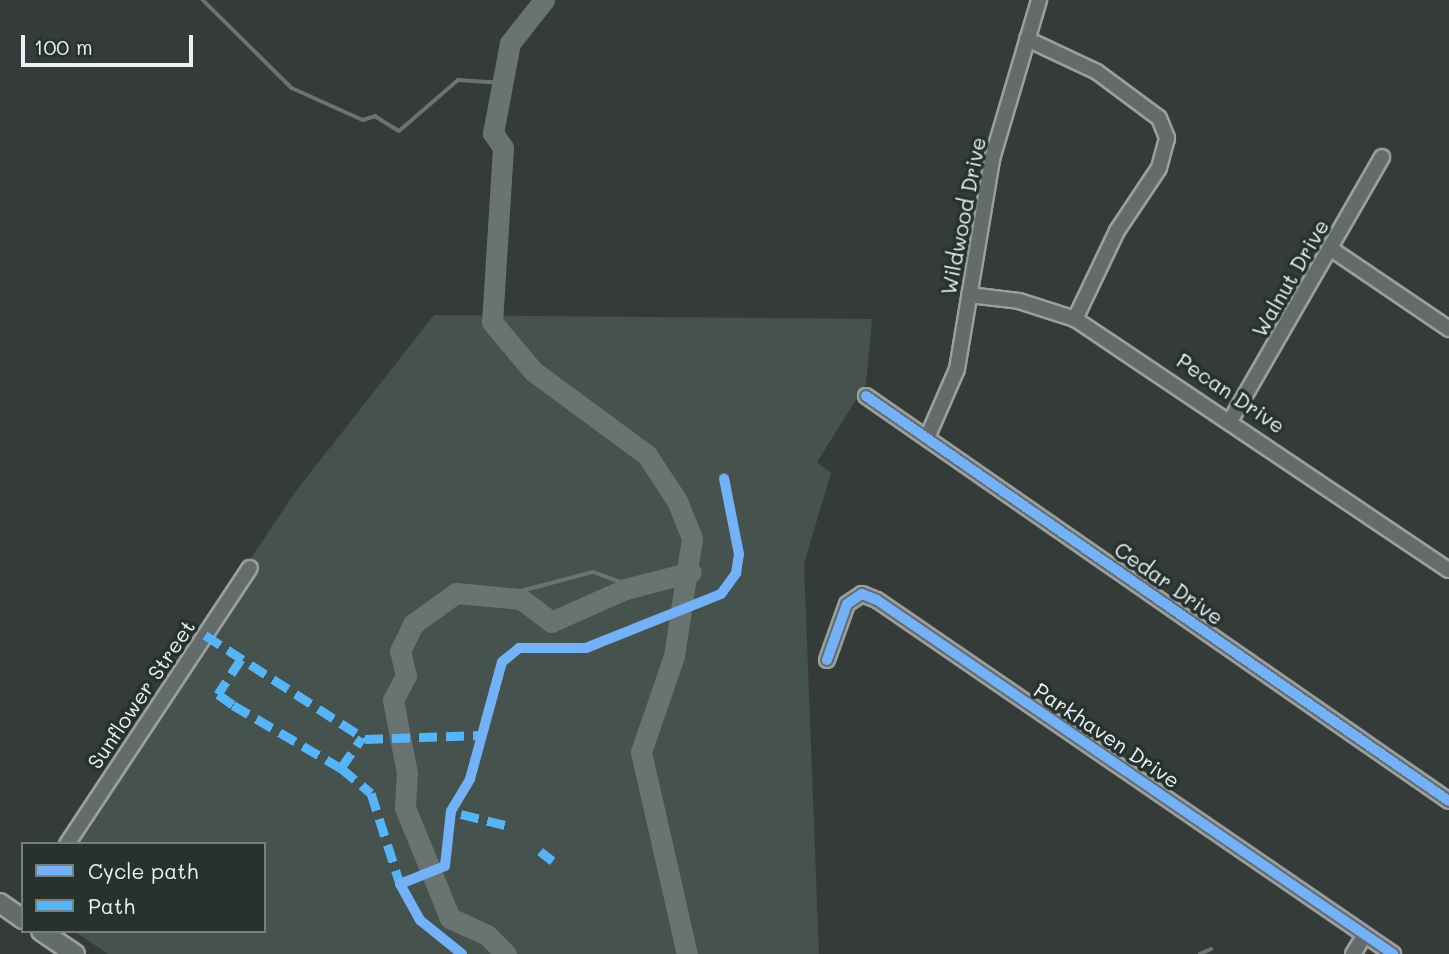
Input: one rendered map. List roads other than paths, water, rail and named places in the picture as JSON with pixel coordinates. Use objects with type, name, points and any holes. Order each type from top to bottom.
[{"type":"street","name":"Wildwood Drive","points":[[927,438],[957,369],[992,159],[1039,0]]},
{"type":"street","points":[[1027,40],[1097,72],[1159,118],[1167,138],[1159,168],[1117,231],[1075,318]]},
{"type":"street","name":"Walnut Drive","points":[[1232,418],[1382,157]]},
{"type":"street","points":[[1331,249],[1449,329]]},
{"type":"street","name":"Pecan Drive","points":[[969,295],[1019,300],[1075,318],[1232,418],[1449,570]]},
{"type":"street","name":"Cedar Drive","points":[[866,396],[1449,801]]},
{"type":"street","name":"Sunflower Street","points":[[68,842],[250,568]]},
{"type":"street","name":"Parkhaven Drive","points":[[827,660],[847,604],[862,594],[877,600],[1393,954]]},
{"type":"street","points":[[0,903],[21,914]]},
{"type":"street","points":[[44,933],[75,954]]},
{"type":"street","points":[[1353,954],[1365,935]]},
{"type":"waterway","points":[[203,0],[292,88],[363,120],[375,116],[399,131],[458,80],[503,83]]},
{"type":"waterway","points":[[544,0],[510,43],[493,133],[503,148],[492,322],[533,371],[647,455],[677,501],[692,538],[674,656],[641,752],[687,954]]},
{"type":"waterway","points":[[506,595],[593,572],[635,587]]},
{"type":"waterway","points":[[506,954],[487,935],[450,918],[405,808],[407,773],[393,700],[406,676],[400,651],[413,624],[456,593],[521,599],[551,622],[625,589],[691,572]]},
{"type":"waterway","points":[[1200,954],[1211,949]]}]
